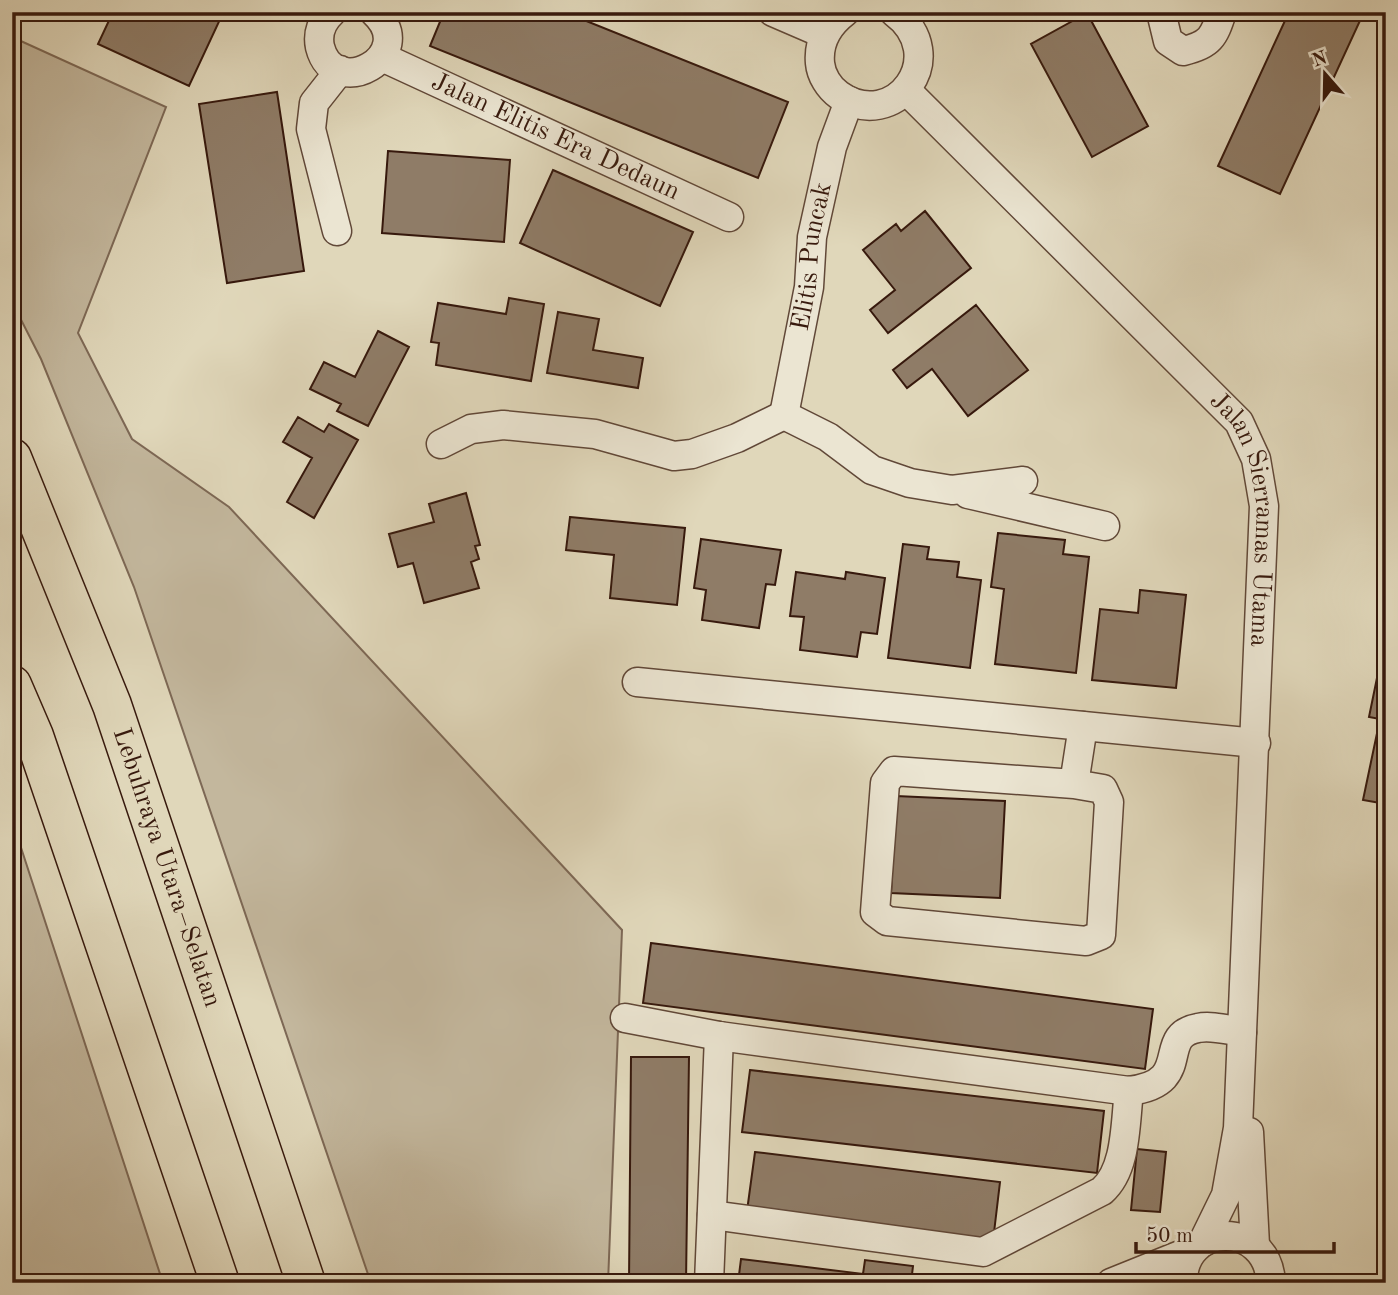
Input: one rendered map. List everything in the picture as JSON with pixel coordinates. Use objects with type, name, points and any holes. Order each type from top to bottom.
[{"type":"highway","name":"Lebuhraya Utara–Selatan","points":[[12,458],[112,705],[306,1283]]},
{"type":"highway","points":[[12,685],[34,736],[220,1283]]},
{"type":"street","points":[[322,16],[319,44],[323,55],[340,70],[358,72],[376,64],[382,57],[387,37],[385,26],[374,12]]},
{"type":"street","points":[[773,12],[824,34]]},
{"type":"street","points":[[845,12],[834,20],[824,34],[820,65],[831,86],[849,102],[864,105],[880,104],[906,90],[915,77],[919,47],[915,33],[894,12]]},
{"type":"street","points":[[1161,12],[1168,41],[1183,51],[1202,47],[1216,33],[1222,12]]},
{"type":"street","name":"Jalan Elitis Era Dedaun","points":[[382,57],[729,217]]},
{"type":"street","points":[[337,231],[311,129],[314,103],[340,70]]},
{"type":"street","name":"Jalan Sierramas Utama","points":[[906,90],[1239,422],[1256,459],[1264,506],[1238,1128],[1226,1195],[1198,1246],[1186,1261],[1183,1283]]},
{"type":"street","name":"Elitis Puncak","points":[[784,415],[809,287],[812,237],[832,147],[849,102]]},
{"type":"street","points":[[441,444],[471,429],[503,425],[595,434],[674,456],[692,454],[737,438],[784,415],[828,438],[872,470],[910,483],[1105,526]]},
{"type":"street","points":[[952,491],[1023,481]]},
{"type":"street","points":[[637,682],[1256,743]]},
{"type":"street","points":[[1074,783],[1083,726]]},
{"type":"street","points":[[894,771],[1074,783],[1103,789],[1109,802],[1103,927],[1094,940],[887,921],[875,912],[885,783],[894,771]]},
{"type":"street","points":[[625,1018],[719,1036],[1129,1091],[1150,1089],[1162,1082],[1169,1071],[1176,1043],[1185,1032],[1201,1027],[1242,1032]]},
{"type":"street","points":[[709,1283],[719,1036]]},
{"type":"street","name":"Jalan Sierramas Utama","points":[[1241,1080],[1250,1141],[1255,1245]]},
{"type":"street","points":[[712,1215],[983,1252],[1102,1191],[1113,1182],[1118,1168],[1129,1091]]},
{"type":"street","points":[[1111,1283],[1228,1235],[1255,1245],[1265,1256],[1271,1283]]},
{"type":"shaded area","points":[[12,37],[166,107],[78,333],[132,439],[229,507],[622,930],[608,1283],[371,1283],[134,587],[41,359],[12,302]]},
{"type":"shaded area","points":[[12,820],[163,1283],[12,1283]]},
{"type":"building","points":[[113,12],[223,13],[189,86],[98,44]]},
{"type":"building","points":[[444,12],[564,12],[788,102],[758,178],[430,46]]},
{"type":"building","points":[[1289,12],[1364,12],[1280,194],[1218,166]]},
{"type":"building","points":[[1087,13],[1148,126],[1092,157],[1031,44]]},
{"type":"building","points":[[277,92],[304,271],[227,283],[199,104]]},
{"type":"building","points":[[388,151],[510,160],[504,242],[382,233]]},
{"type":"building","points":[[553,170],[693,232],[660,306],[520,243]]},
{"type":"building","points":[[925,211],[971,268],[888,333],[870,310],[895,290],[863,250],[896,224],[901,231]]},
{"type":"building","points":[[509,298],[544,304],[531,381],[436,365],[439,343],[431,342],[438,303],[506,314]]},
{"type":"building","points":[[976,305],[1028,370],[968,416],[932,369],[907,388],[893,370]]},
{"type":"building","points":[[558,312],[599,319],[593,350],[643,358],[638,388],[547,373]]},
{"type":"building","points":[[378,331],[409,347],[368,426],[337,411],[341,404],[310,389],[324,362],[355,377]]},
{"type":"building","points":[[298,417],[324,432],[329,424],[358,440],[314,518],[287,502],[312,458],[283,442]]},
{"type":"building","points":[[466,493],[480,545],[475,546],[479,559],[471,562],[479,588],[424,603],[413,563],[398,567],[389,534],[434,522],[429,504]]},
{"type":"building","points":[[570,517],[685,528],[677,605],[610,598],[614,555],[566,550]]},
{"type":"building","points":[[998,533],[1065,540],[1063,554],[1089,557],[1076,673],[995,664],[1004,589],[991,587]]},
{"type":"building","points":[[701,539],[781,550],[775,585],[766,584],[759,628],[702,620],[706,590],[694,588]]},
{"type":"building","points":[[903,544],[929,547],[927,559],[959,562],[957,577],[981,580],[970,668],[888,658]]},
{"type":"building","points":[[796,572],[845,579],[846,572],[885,578],[877,634],[861,632],[857,657],[800,650],[804,617],[790,616]]},
{"type":"building","points":[[1140,590],[1186,595],[1176,688],[1092,680],[1100,609],[1138,613]]},
{"type":"building","points":[[1379,668],[1386,669],[1386,804],[1363,800],[1380,719],[1369,717]]},
{"type":"building","points":[[896,796],[1005,801],[1000,898],[891,893]]},
{"type":"building","points":[[651,943],[1153,1009],[1145,1069],[643,1003]]},
{"type":"building","points":[[631,1057],[689,1057],[686,1283],[629,1283]]},
{"type":"building","points":[[750,1070],[1104,1111],[1097,1173],[742,1132]]},
{"type":"building","points":[[1137,1149],[1166,1152],[1160,1212],[1131,1210]]},
{"type":"building","points":[[755,1152],[1000,1182],[993,1241],[747,1211]]},
{"type":"building","points":[[741,1259],[863,1274],[865,1260],[913,1266],[911,1283],[738,1283]]}]
